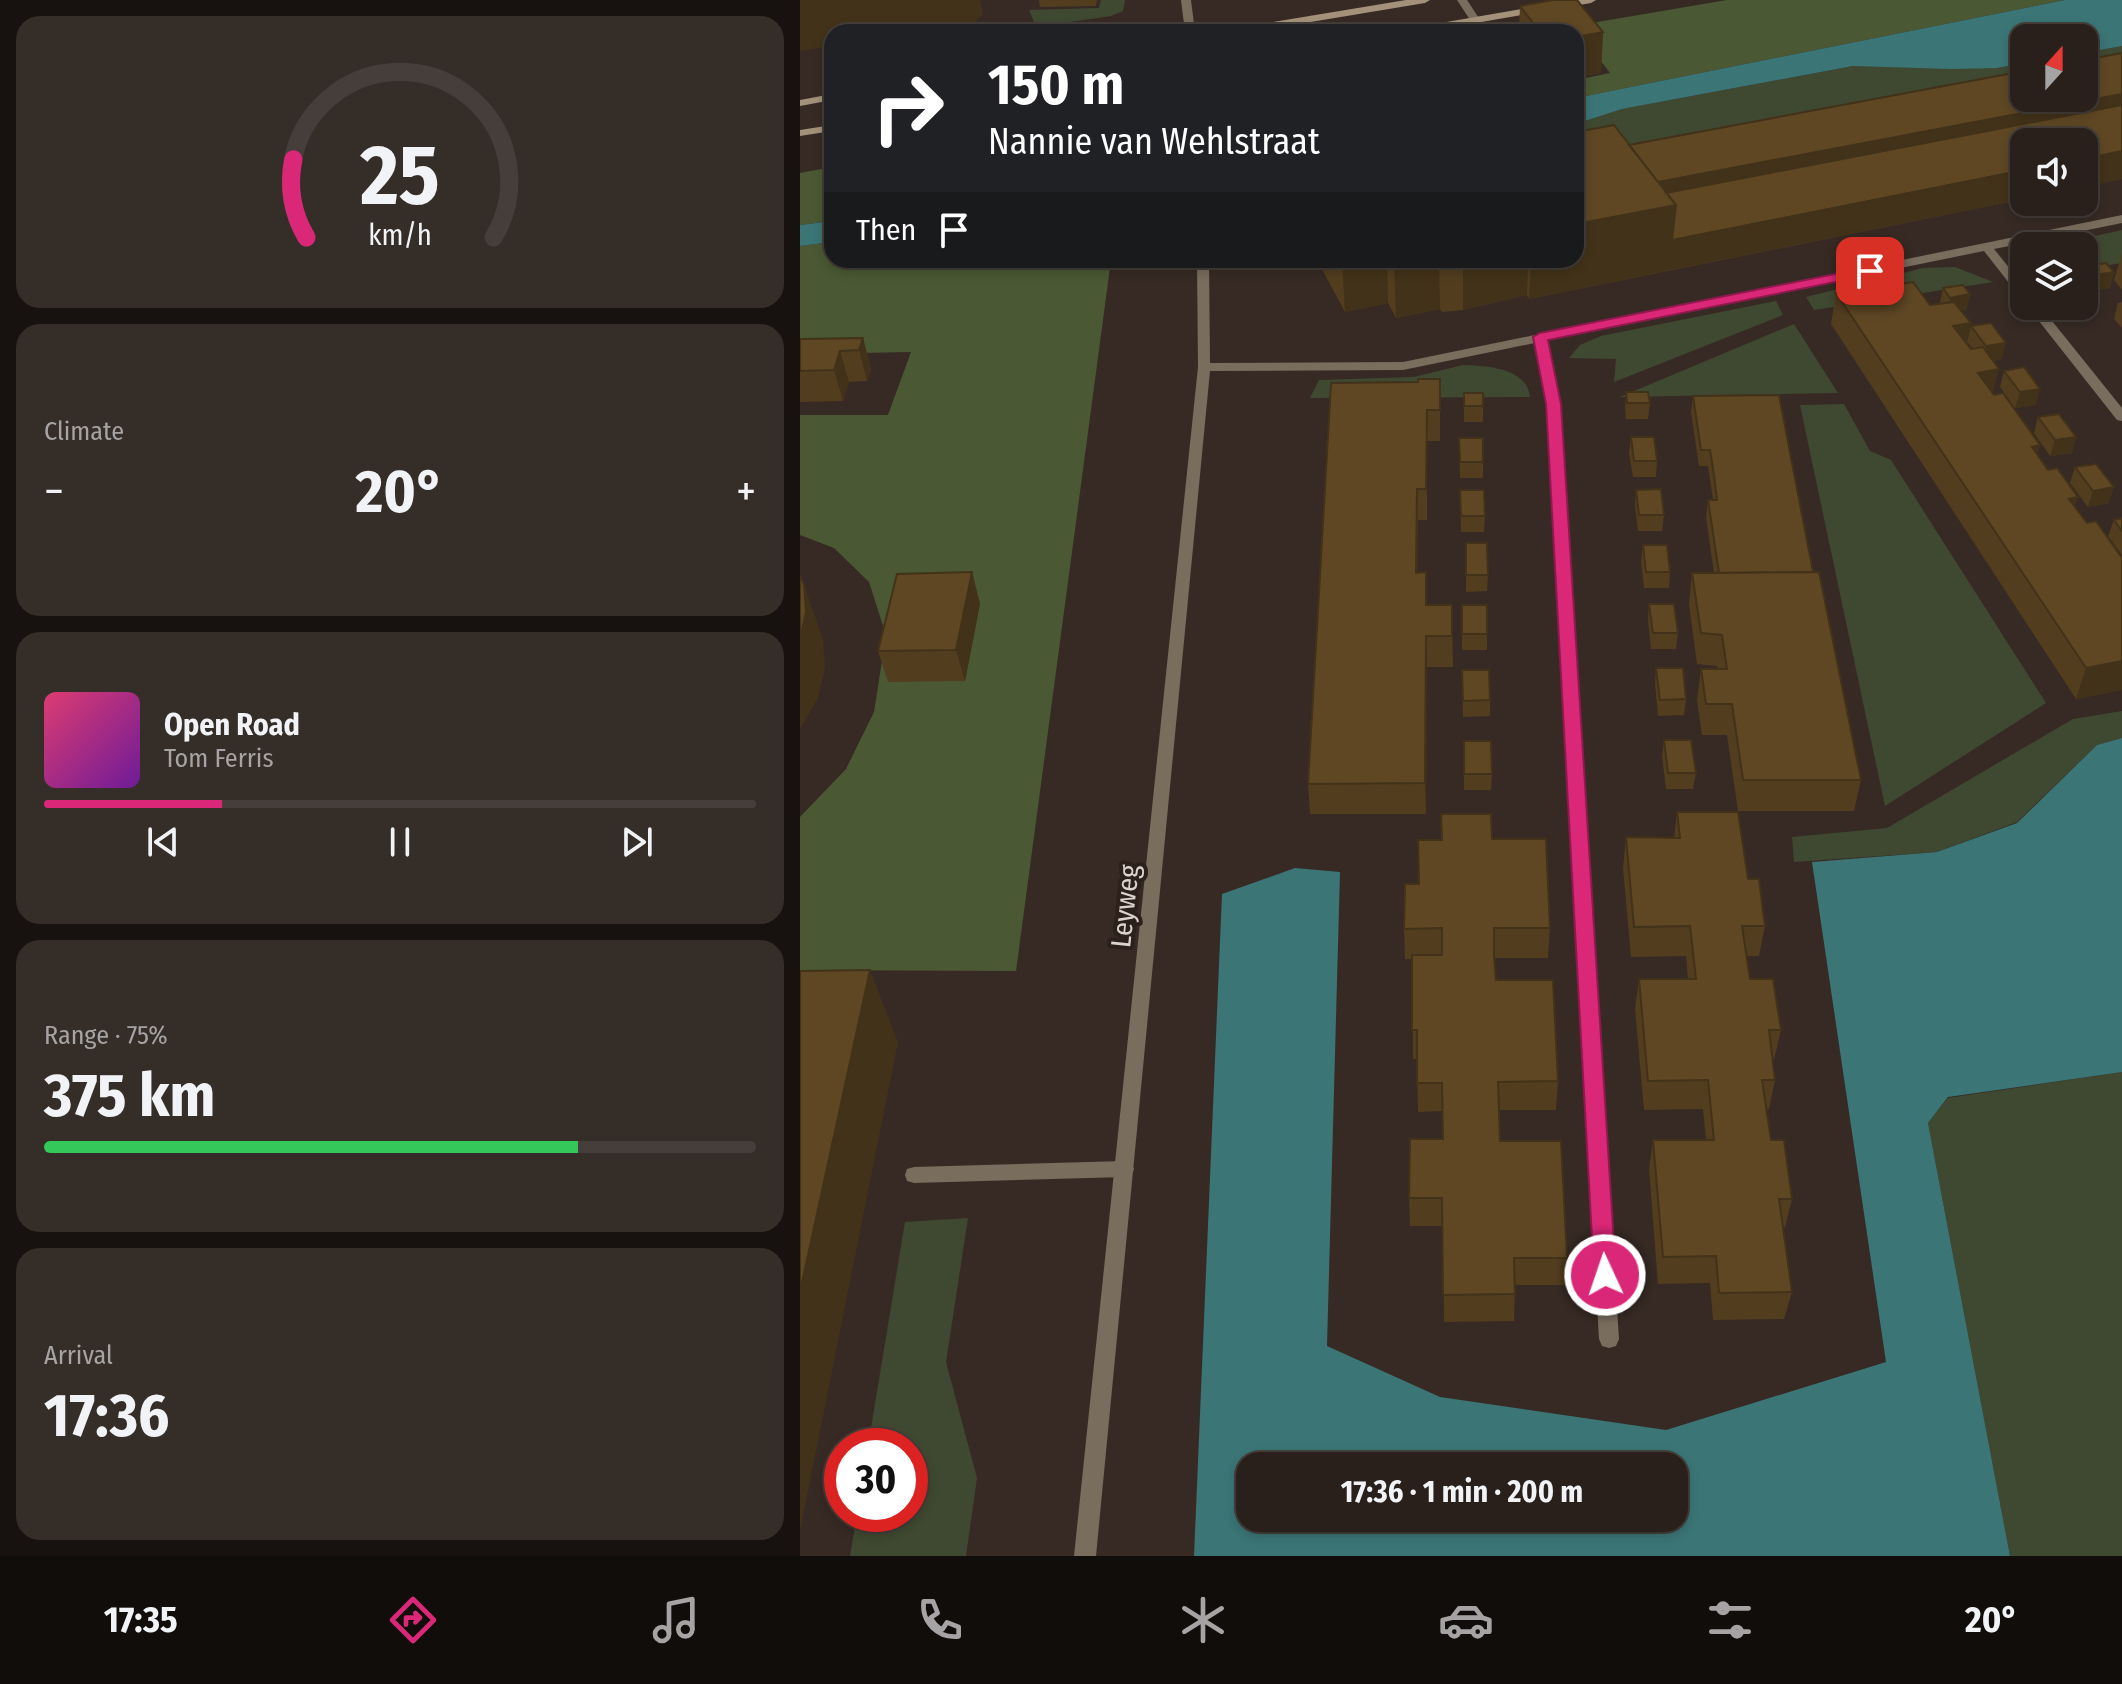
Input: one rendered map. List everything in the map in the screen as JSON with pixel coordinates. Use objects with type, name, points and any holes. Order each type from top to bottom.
[{"type":"main road","points":[[1280,24],[1425,0]]},
{"type":"main road","points":[[1448,24],[1591,0]]},
{"type":"main road","points":[[800,103],[824,98]]},
{"type":"main road","points":[[800,133],[824,129]]},
{"type":"street","points":[[1186,0],[1189,24]]},
{"type":"street","points":[[1462,0],[1477,24]]},
{"type":"street","points":[[1204,367],[1403,366],[2122,219]]},
{"type":"street","points":[[1986,246],[2010,276]]},
{"type":"street","name":"Leyweg","points":[[1085,1556],[1204,367],[1203,268]]},
{"type":"street","points":[[2044,320],[2122,417]]},
{"type":"street","points":[[1540,337],[1553,404],[1609,1339]]},
{"type":"street","points":[[914,1175],[1125,1169]]},
{"type":"green space","points":[[1101,0],[1125,0],[1123,11],[1111,16],[1056,24],[1035,24],[1029,10],[1099,8]]},
{"type":"green space","points":[[1727,0],[2065,0],[1584,96],[1584,78],[1610,73],[1584,39],[1584,24]]},
{"type":"green space","points":[[2122,46],[2122,92],[2098,96],[2098,50]]},
{"type":"green space","points":[[1853,66],[2010,66],[2010,112],[1584,188],[1584,121],[1622,109]]},
{"type":"green space","points":[[824,168],[824,222],[800,225],[800,173]]},
{"type":"green space","points":[[2122,230],[2122,263],[2098,267],[2098,235]]},
{"type":"green space","points":[[824,243],[824,268],[1110,268],[1016,971],[800,970],[800,817],[846,769],[874,712],[886,635],[869,582],[834,548],[800,535],[800,415],[888,415],[911,352],[800,354],[800,246]]},
{"type":"green space","points":[[1955,267],[1993,282],[1814,310],[1806,297],[1923,268]]},
{"type":"green space","points":[[1776,301],[1783,315],[1614,382],[1616,359],[1569,358],[1580,345],[1601,336]]},
{"type":"green space","points":[[1794,324],[1838,393],[1620,397]]},
{"type":"green space","points":[[1463,365],[1513,374],[1527,387],[1530,397],[1310,398],[1319,380],[1414,377]]},
{"type":"green space","points":[[1844,404],[1870,451],[1891,460],[2046,703],[1885,806],[1800,405]]},
{"type":"green space","points":[[2122,711],[2122,738],[2097,745],[2017,822],[1937,852],[1794,862],[1792,837],[1887,828],[2073,719]]},
{"type":"green space","points":[[2122,1072],[2122,1556],[2010,1556],[1928,1123],[1948,1098]]},
{"type":"green space","points":[[968,1218],[946,1362],[977,1478],[966,1556],[850,1556],[854,1532],[928,1532],[928,1428],[871,1428],[905,1222]]},
{"type":"water","points":[[2065,0],[2122,0],[2122,46],[2098,50],[2098,24],[2010,24],[2010,66],[1951,69],[1853,66],[1622,109],[1584,121],[1584,96]]},
{"type":"water","points":[[824,222],[824,243],[800,246],[800,225]]},
{"type":"water","points":[[2122,738],[2122,1072],[1948,1097],[1928,1123],[2010,1556],[1194,1556],[1222,894],[1295,868],[1340,872],[1327,1346],[1440,1397],[1666,1430],[1886,1362],[1812,862],[1937,852],[2017,823],[2097,745]]},
{"type":"building","points":[[1553,0],[1577,0],[1603,32],[1584,36],[1584,24],[1534,24],[1520,6]]},
{"type":"building","points":[[2122,53],[2122,94],[2098,99],[2098,57]]},
{"type":"building","points":[[2010,74],[2010,112],[2027,112],[1658,182],[1629,145]]},
{"type":"building","points":[[2122,105],[2122,151],[2098,156],[2098,128],[2010,128],[2010,173],[1672,240],[1676,205],[1666,193]]},
{"type":"building","points":[[1614,125],[1676,205],[1584,222],[1584,131]]},
{"type":"building","points":[[2106,263],[2114,272],[2098,275],[2098,264]]},
{"type":"building","points":[[1913,282],[1930,305],[1954,302],[1971,323],[1953,326],[1971,349],[1983,347],[1999,369],[1978,373],[1994,395],[2003,393],[2040,445],[2032,447],[2048,470],[2057,468],[2078,497],[2069,499],[2087,523],[2096,521],[2122,558],[2122,661],[2086,668],[1836,293]]},
{"type":"building","points":[[1963,285],[1970,294],[1950,298],[1943,288]]},
{"type":"building","points":[[1991,323],[2006,343],[1986,346],[1971,326]]},
{"type":"building","points":[[863,338],[859,350],[840,351],[834,370],[800,371],[800,339]]},
{"type":"building","points":[[2024,367],[2040,389],[2020,392],[2004,371]]},
{"type":"building","points":[[1418,379],[1440,379],[1440,410],[1427,410],[1426,489],[1417,489],[1416,573],[1426,572],[1426,605],[1452,605],[1452,636],[1426,636],[1425,783],[1308,784],[1331,383],[1418,382]]},
{"type":"building","points":[[1626,392],[1648,392],[1650,403],[1627,403]]},
{"type":"building","points":[[1464,393],[1483,393],[1483,406],[1464,406]]},
{"type":"building","points":[[1779,395],[1813,572],[1719,573],[1708,500],[1717,500],[1714,475],[1710,450],[1701,450],[1693,396]]},
{"type":"building","points":[[2059,414],[2076,437],[2055,440],[2038,417]]},
{"type":"building","points":[[1631,437],[1654,437],[1657,461],[1634,461]]},
{"type":"building","points":[[1459,438],[1483,438],[1483,462],[1460,462]]},
{"type":"building","points":[[2096,464],[2114,487],[2093,491],[2075,467]]},
{"type":"building","points":[[1661,489],[1664,515],[1639,515],[1636,490]]},
{"type":"building","points":[[1460,490],[1484,490],[1485,516],[1461,516]]},
{"type":"building","points":[[2122,518],[2122,531],[2114,520]]},
{"type":"building","points":[[1466,543],[1487,543],[1488,575],[1466,575]]},
{"type":"building","points":[[1643,545],[1667,545],[1670,572],[1646,572]]},
{"type":"building","points":[[972,572],[956,650],[878,651],[897,574]]},
{"type":"building","points":[[1819,572],[1861,780],[1743,780],[1732,704],[1706,704],[1701,669],[1727,669],[1722,635],[1701,633],[1692,573]]},
{"type":"building","points":[[800,576],[804,585],[806,612],[800,639]]},
{"type":"building","points":[[1649,604],[1674,604],[1678,633],[1653,633]]},
{"type":"building","points":[[1462,605],[1487,605],[1487,634],[1462,634]]},
{"type":"building","points":[[1656,668],[1683,668],[1686,699],[1660,700]]},
{"type":"building","points":[[1462,670],[1489,670],[1490,700],[1463,701]]},
{"type":"building","points":[[1664,740],[1691,740],[1696,773],[1668,773]]},
{"type":"building","points":[[1464,741],[1491,741],[1492,774],[1464,774]]},
{"type":"building","points":[[1677,812],[1738,812],[1748,879],[1759,879],[1765,926],[1742,926],[1750,979],[1773,979],[1781,1030],[1769,1030],[1775,1080],[1762,1080],[1771,1140],[1784,1140],[1792,1199],[1779,1199],[1792,1292],[1719,1293],[1716,1256],[1663,1257],[1653,1140],[1714,1140],[1708,1080],[1648,1081],[1639,979],[1696,979],[1690,926],[1634,927],[1626,837],[1680,838]]},
{"type":"building","points":[[1441,814],[1491,814],[1492,839],[1546,839],[1550,928],[1494,928],[1494,955],[1496,980],[1553,980],[1558,1081],[1498,1082],[1500,1141],[1561,1141],[1567,1258],[1514,1258],[1515,1294],[1443,1295],[1442,1198],[1409,1198],[1410,1139],[1443,1139],[1442,1083],[1417,1083],[1417,1030],[1412,1030],[1412,955],[1442,955],[1442,928],[1404,929],[1405,884],[1419,884],[1418,840],[1442,840]]},
{"type":"building","points":[[870,970],[800,1292],[800,971]]},
{"type":"route","points":[[1605,1275],[1553,404],[1540,337],[1870,271]]}]
